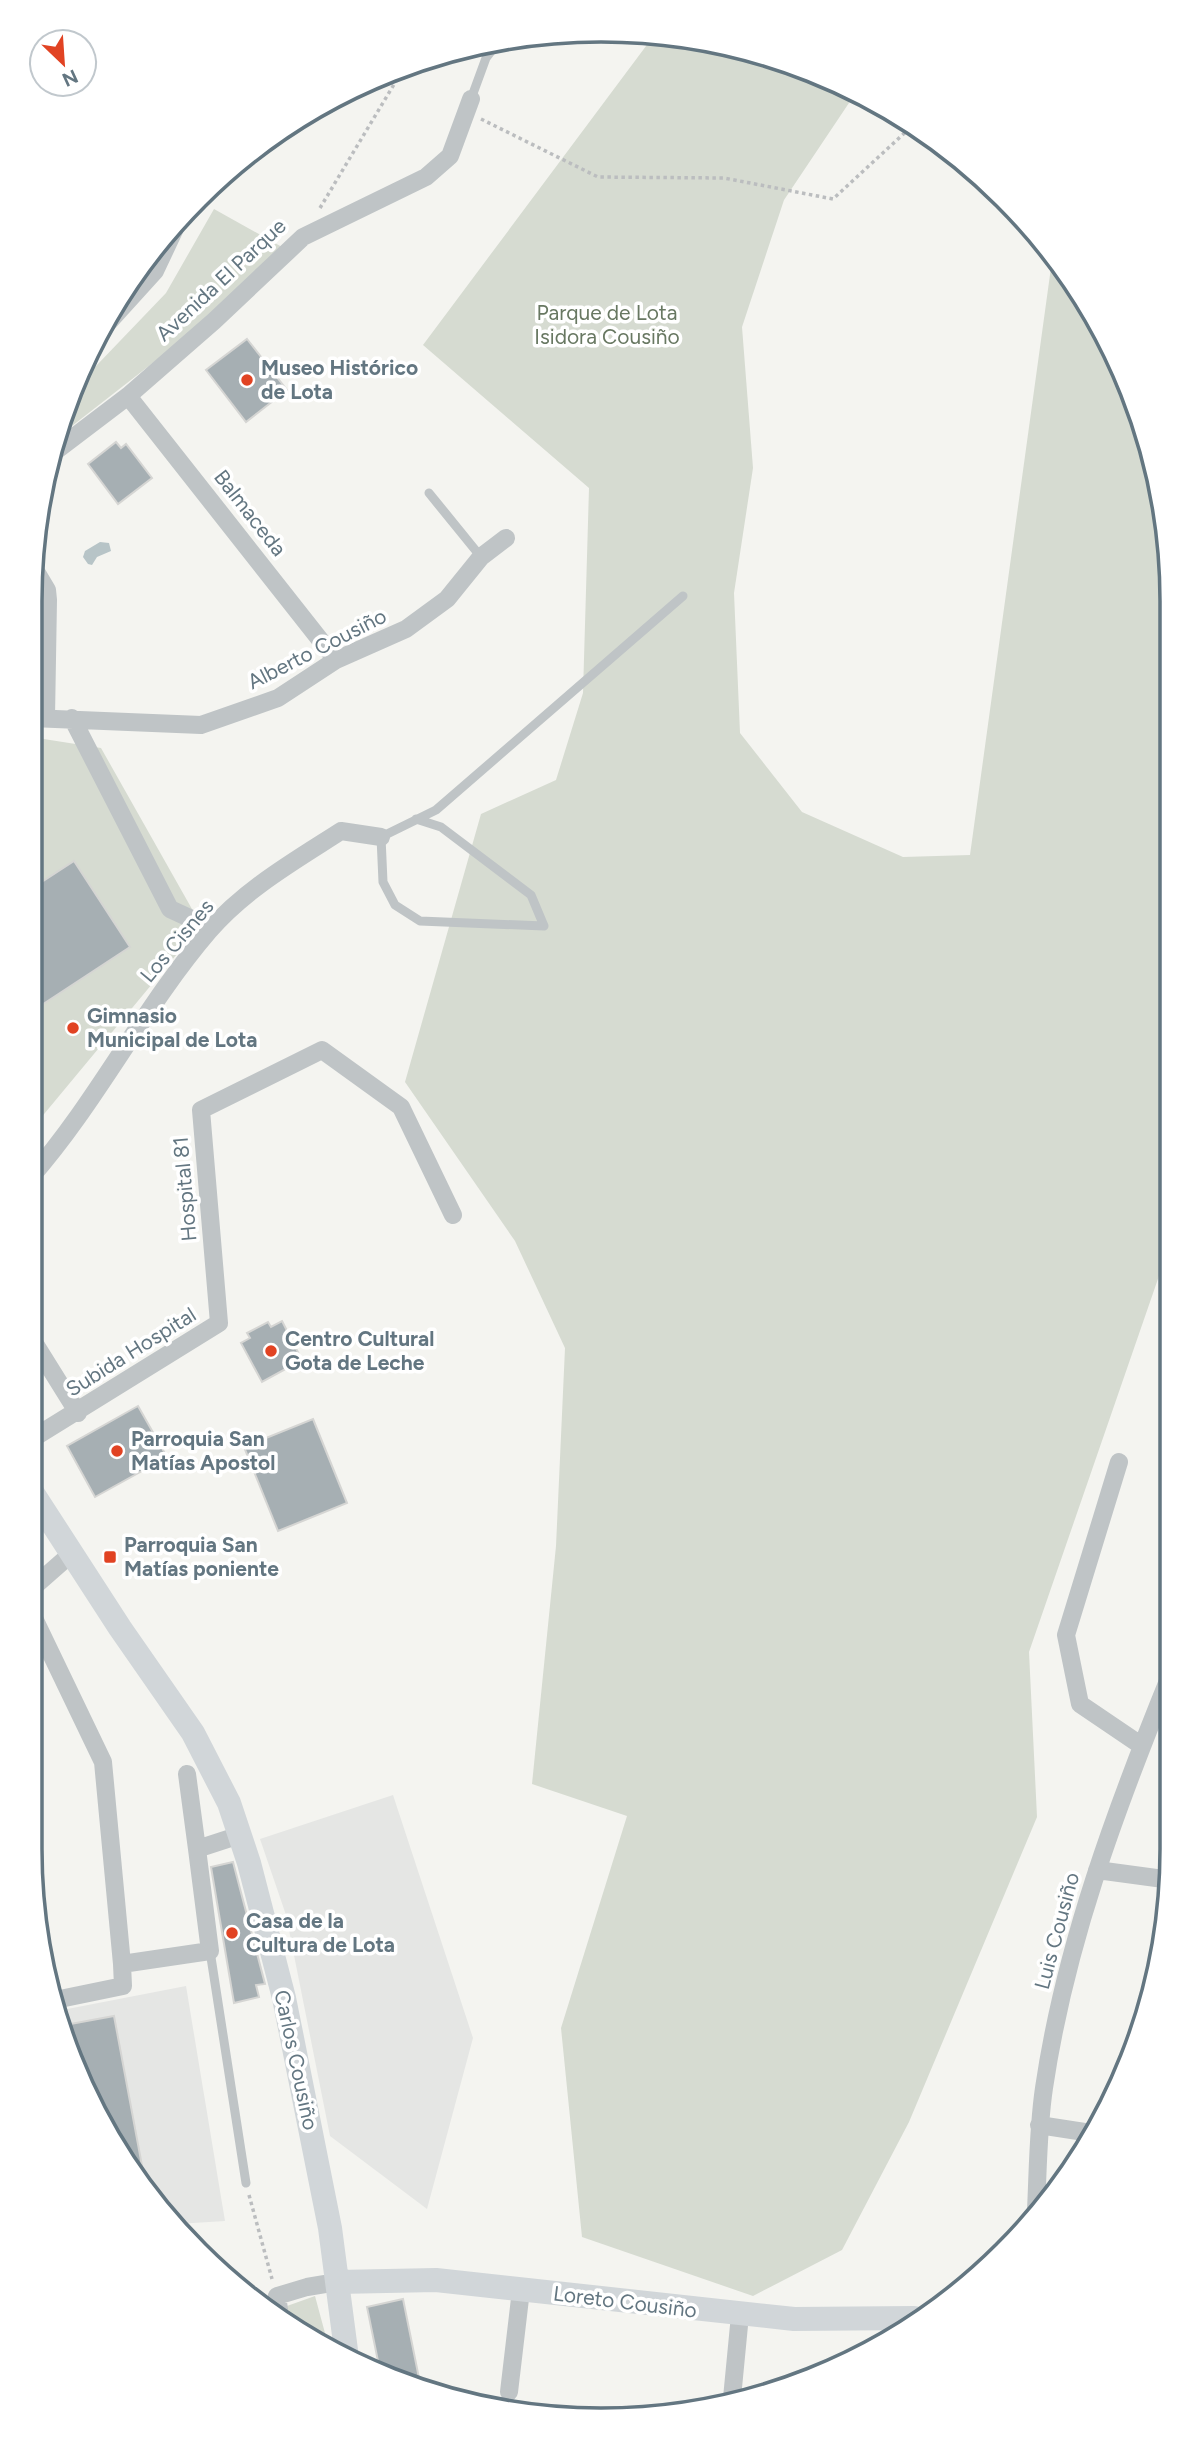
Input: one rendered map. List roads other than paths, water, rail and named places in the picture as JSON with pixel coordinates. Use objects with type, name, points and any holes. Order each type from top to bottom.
[{"type":"main road","name":"Carlos Cousiño","points":[[42,1508],[193,1733],[218,1779],[240,1835],[284,1998],[330,2228],[345,2346]]},
{"type":"main road","name":"Loreto Cousiño","points":[[337,2282],[426,2280],[740,2315],[827,2321],[905,2318]]},
{"type":"street","name":"Avenida El Parque","points":[[65,444],[128,396],[214,321],[303,237],[426,177],[450,156],[469,106]]},
{"type":"street","points":[[132,296],[155,271],[162,256]]},
{"type":"street","name":"Balmaceda","points":[[128,396],[336,660]]},
{"type":"street","name":"Alberto Cousiño","points":[[42,718],[201,725],[278,698],[336,660],[406,629],[447,599],[481,557],[506,538]]},
{"type":"street","points":[[42,671],[48,600],[43,582]]},
{"type":"street","points":[[72,718],[170,909],[211,929]]},
{"type":"street","name":"Los Cisnes","points":[[42,1161],[170,980],[211,929],[275,873],[341,831],[381,837]]},
{"type":"street","name":"Hospital 81","points":[[219,1323],[201,1110],[322,1050],[401,1107],[453,1215]]},
{"type":"street","name":"Subida Hospital","points":[[42,1433],[219,1323]]},
{"type":"street","points":[[42,1355],[78,1413]]},
{"type":"street","points":[[1119,1462],[1066,1635],[1080,1704],[1142,1746]]},
{"type":"street","points":[[42,1579],[71,1554]]},
{"type":"street","points":[[42,1635],[103,1762],[122,1964],[123,1986],[62,1998]]},
{"type":"street","name":"Luis Cousiño","points":[[1037,2198],[1040,2125],[1046,2076],[1071,1960],[1097,1870],[1160,1701]]},
{"type":"street","points":[[122,1964],[210,1951],[187,1774]]},
{"type":"street","points":[[197,1849],[240,1835]]},
{"type":"street","points":[[1097,1870],[1159,1878]]},
{"type":"street","points":[[1040,2125],[1083,2132]]},
{"type":"street","points":[[269,2298],[337,2282]]},
{"type":"street","points":[[509,2392],[520,2290]]},
{"type":"street","points":[[277,2296],[278,2305]]},
{"type":"street","points":[[733,2392],[740,2315]]},
{"type":"lane","points":[[469,106],[489,54]]},
{"type":"lane","points":[[429,493],[481,557]]},
{"type":"lane","points":[[416,819],[441,827],[531,895],[544,926],[421,921],[395,905],[383,882],[381,837],[416,819],[436,810],[683,596]]},
{"type":"lane","points":[[210,1951],[246,2183]]},
{"type":"place","name":"Museo Histórico de Lota","points":[[247,380]]},
{"type":"place","name":"Gimnasio Municipal de Lota","points":[[73,1028]]},
{"type":"place","name":"Centro Cultural Gota de Leche","points":[[271,1351]]},
{"type":"place","name":"Parroquia San Matías Apostol","points":[[117,1451]]},
{"type":"place","name":"Parroquia San Matías poniente","points":[[110,1557]]},
{"type":"place","name":"Casa de la Cultura de Lota","points":[[232,1933]]},
{"type":"park label","name":"Parque de Lota Isidora Cousiño","points":[[607,325]]}]
